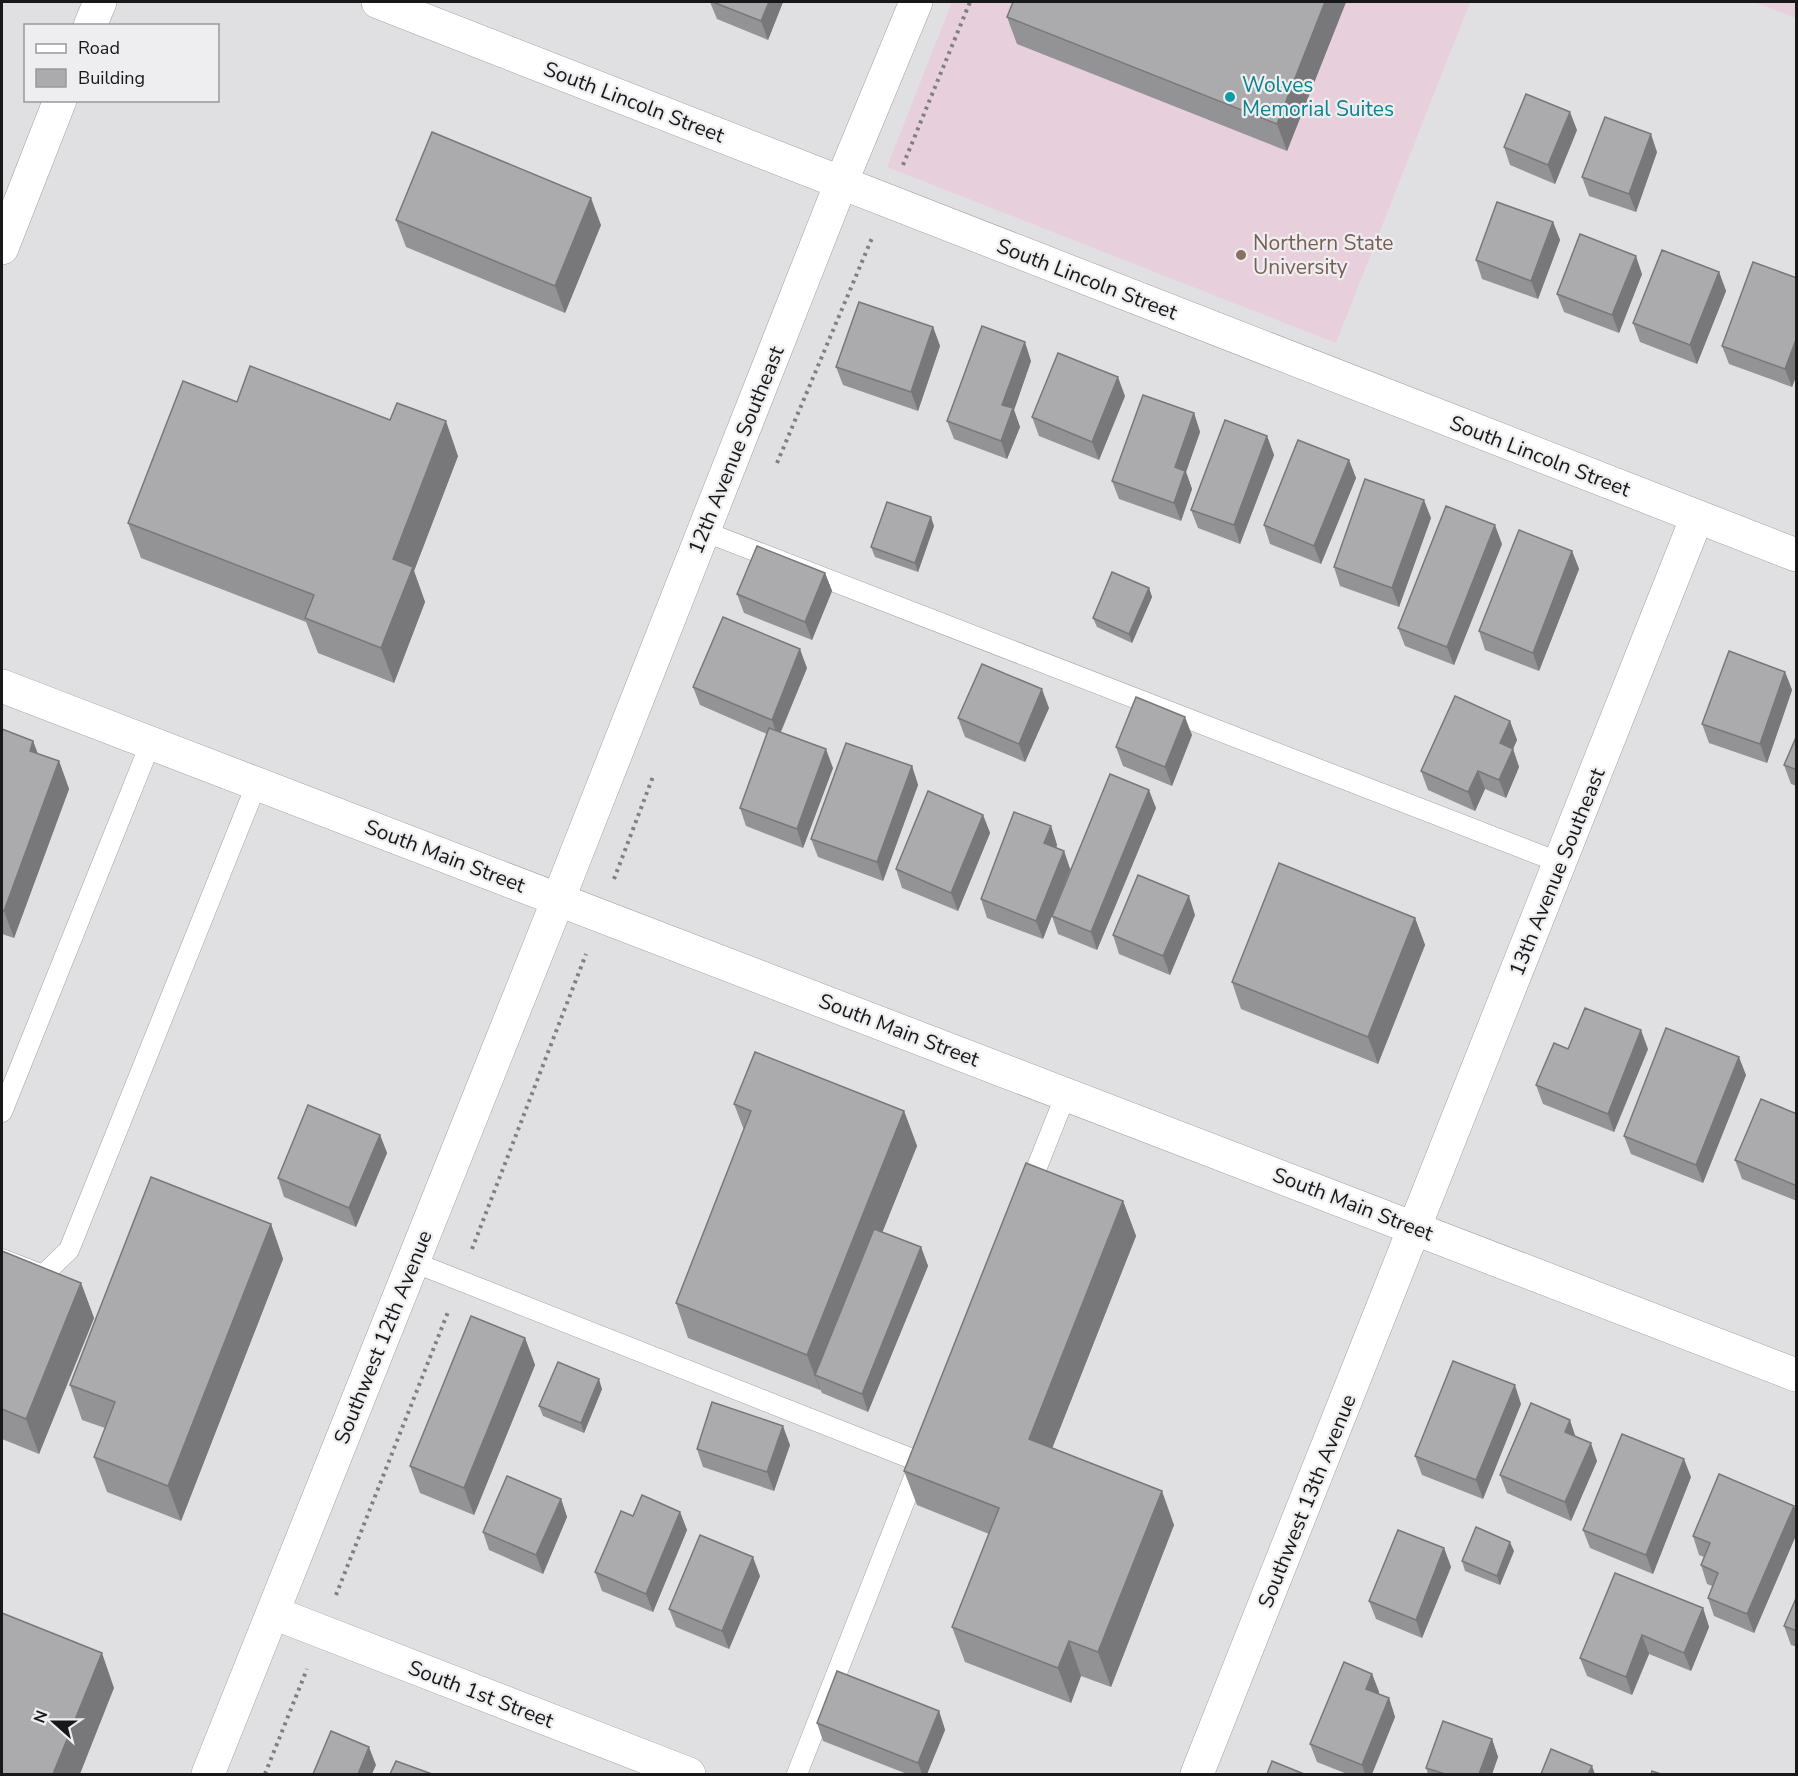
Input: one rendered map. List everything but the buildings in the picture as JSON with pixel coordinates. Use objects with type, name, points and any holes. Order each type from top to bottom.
[{"type":"street","points":[[91,24],[100,2]]},
{"type":"street","name":"South Lincoln Street","points":[[378,2],[1797,555]]},
{"type":"street","name":"12th Avenue Southeast","points":[[558,900],[841,183],[916,2]]},
{"type":"street","points":[[2,248],[59,102]]},
{"type":"street","name":"13th Avenue Southeast","points":[[1416,1228],[1697,517]]},
{"type":"street","name":"South Main Street","points":[[2,686],[1797,1375]]},
{"type":"street","name":"Southwest 12th Avenue","points":[[208,1774],[558,900]]},
{"type":"street","name":"Southwest 13th Avenue","points":[[1197,1774],[1416,1228]]},
{"type":"street","name":"South 1st Street","points":[[274,1613],[689,1774]]},
{"type":"lane","points":[[704,531],[1561,863]]},
{"type":"lane","points":[[2,1112],[151,742]]},
{"type":"lane","points":[[2,1259],[43,1275],[69,1250],[257,783]]},
{"type":"lane","points":[[1022,1206],[1066,1094]]},
{"type":"lane","points":[[413,1262],[920,1462]]},
{"type":"lane","points":[[796,1774],[929,1440]]},
{"type":"shaded area","name":"Northern State University","points":[[952,2],[1470,2],[1336,343],[887,167]]},
{"type":"shaded area","points":[[1754,2],[1796,2],[1796,18]]},
{"type":"place","name":"Wolves Memorial Suites","points":[[1230,97]]},
{"type":"place","name":"Northern State University","points":[[1241,255]]}]
